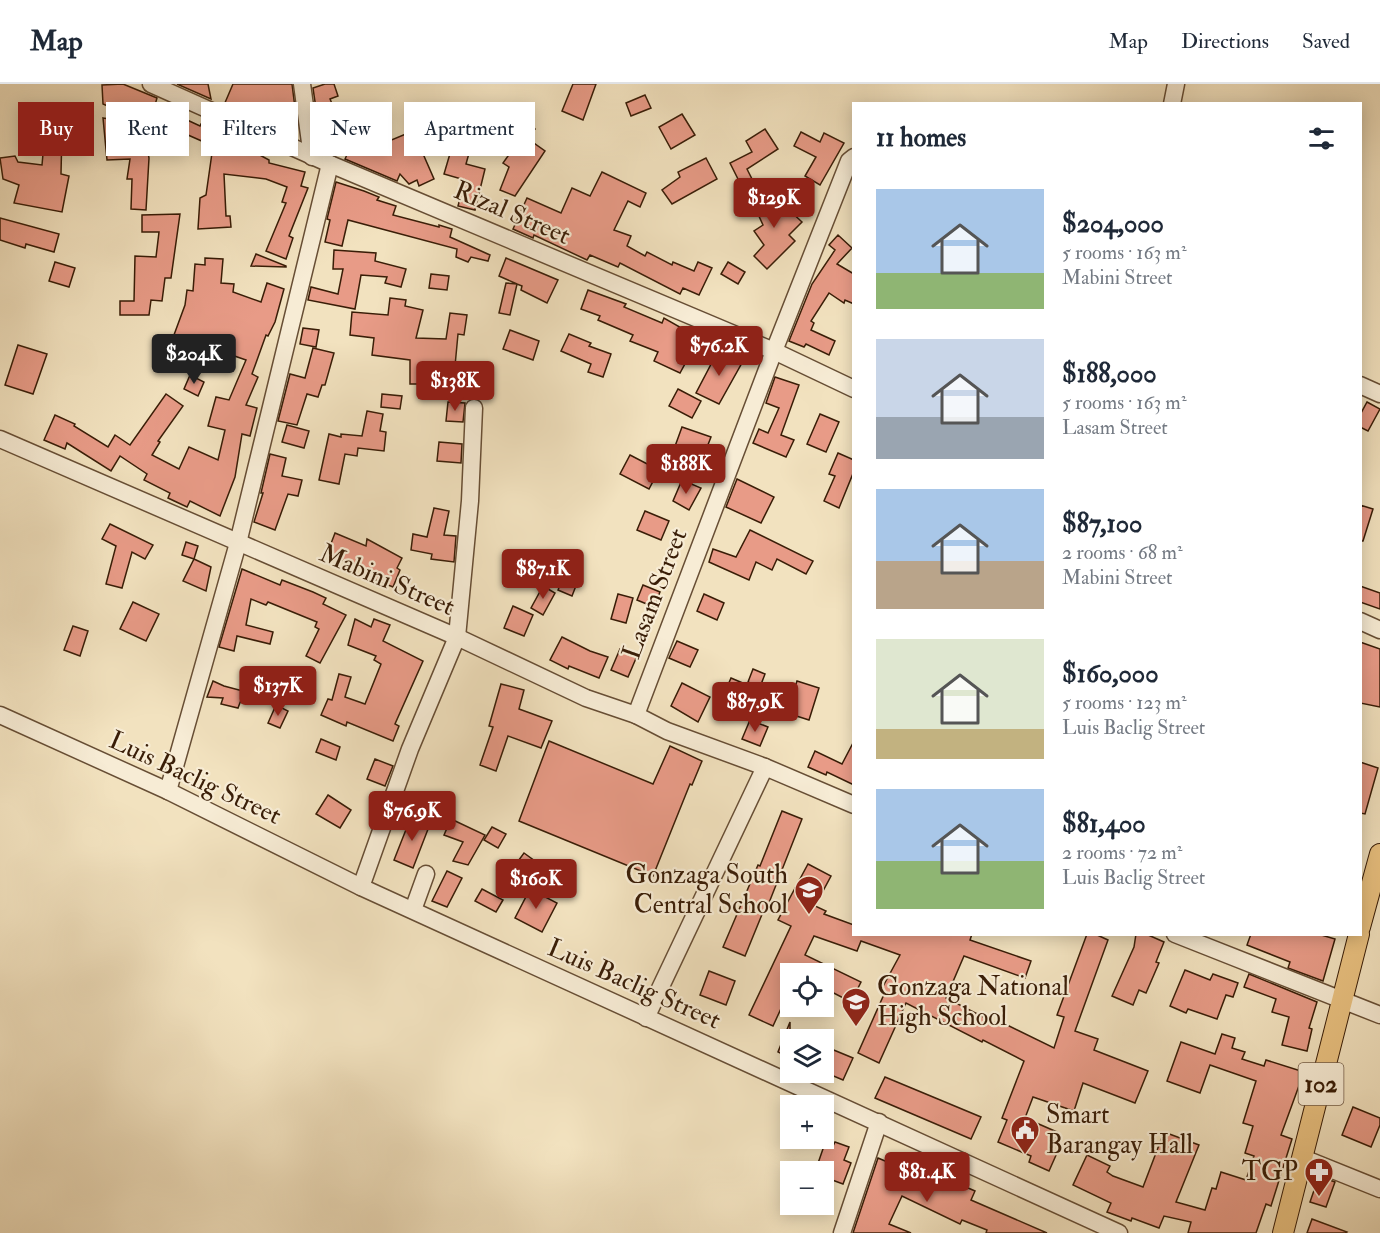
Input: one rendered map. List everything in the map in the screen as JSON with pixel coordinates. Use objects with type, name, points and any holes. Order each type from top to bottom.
[{"type":"main road","points":[[1362,920],[1380,854]]},
{"type":"main road","name":"102","points":[[1283,1233],[1304,1158],[1341,999],[1358,936]]},
{"type":"street","name":"Rizal Street","points":[[151,84],[312,157],[774,351],[852,387]]},
{"type":"street","points":[[302,84],[312,157]]},
{"type":"street","points":[[1172,102],[1176,84]]},
{"type":"street","name":"Lasam Street","points":[[636,715],[774,351],[849,161],[852,159]]},
{"type":"street","points":[[168,791],[238,543],[330,164]]},
{"type":"street","points":[[1362,386],[1380,394]]},
{"type":"street","points":[[361,887],[410,749],[457,638],[470,501],[474,408]]},
{"type":"street","name":"Mabini Street","points":[[0,440],[457,638],[586,698],[636,715],[667,731],[765,767],[852,804]]},
{"type":"street","points":[[1362,622],[1380,630]]},
{"type":"street","name":"Luis Baclig Street","points":[[0,715],[168,791],[361,887],[879,1122],[1114,1232]]},
{"type":"street","points":[[646,1018],[765,767]]},
{"type":"street","points":[[413,910],[426,874]]},
{"type":"street","points":[[1180,936],[1380,1015]]},
{"type":"street","points":[[842,1233],[879,1122]]},
{"type":"street","points":[[1304,1158],[1380,1189]]},
{"type":"building","points":[[123,84],[157,98],[156,102],[106,102],[106,105],[103,104],[102,85]]},
{"type":"building","points":[[177,84],[208,84],[211,99]]},
{"type":"building","points":[[233,84],[292,84],[294,102],[225,102]]},
{"type":"building","points":[[334,84],[338,96],[330,99],[331,102],[315,102],[313,88]]},
{"type":"building","points":[[573,84],[596,84],[583,120],[562,111]]},
{"type":"building","points":[[645,95],[651,108],[631,116],[626,103]]},
{"type":"building","points":[[682,114],[695,135],[671,149],[659,127]]},
{"type":"building","points":[[103,118],[106,118],[106,150]]},
{"type":"building","points":[[189,121],[200,126],[201,124],[201,141],[189,135]]},
{"type":"building","points":[[765,129],[778,149],[747,169],[753,181],[742,187],[730,163],[752,152],[746,141]]},
{"type":"building","points":[[801,132],[820,142],[824,133],[844,143],[820,185],[805,176],[816,157],[794,146]]},
{"type":"building","points":[[404,135],[404,156],[424,156],[434,179],[419,186],[417,180],[409,184],[400,174],[397,181],[345,159],[346,156],[392,156],[392,140]]},
{"type":"building","points":[[535,144],[545,151],[515,196],[500,190],[509,167],[503,163],[508,156],[535,156]]},
{"type":"building","points":[[15,156],[18,162],[42,165],[43,156],[61,156],[61,174],[69,176],[62,212],[14,203],[19,185],[3,179],[0,158]]},
{"type":"building","points":[[107,156],[149,156],[146,210],[131,209],[132,179],[127,179],[130,159],[107,160]]},
{"type":"building","points":[[212,156],[262,156],[269,160],[269,163],[305,172],[301,186],[308,188],[289,236],[293,238],[286,259],[266,251],[286,203],[282,202],[287,187],[266,179],[224,174],[226,216],[230,216],[231,227],[198,229],[200,198],[206,195]]},
{"type":"building","points":[[449,156],[468,156],[466,164],[485,169],[475,210],[458,206],[465,180],[444,174]]},
{"type":"building","points":[[706,158],[717,179],[672,204],[662,190],[680,177],[678,172]]},
{"type":"building","points":[[602,172],[646,193],[640,207],[628,201],[614,230],[631,236],[627,246],[645,256],[647,252],[672,265],[673,262],[694,271],[698,262],[712,268],[699,295],[683,288],[680,294],[620,263],[618,267],[590,255],[587,260],[534,235],[533,238],[513,229],[527,198],[561,213],[572,188],[590,196]]},
{"type":"building","points":[[336,182],[379,197],[377,200],[396,206],[393,215],[452,229],[450,237],[490,255],[488,261],[471,257],[468,262],[456,257],[457,249],[348,220],[342,246],[325,242],[330,220],[327,219]]},
{"type":"building","points":[[772,192],[782,214],[788,209],[802,222],[789,235],[795,241],[767,269],[754,256],[764,245],[754,231],[763,225],[752,201]]},
{"type":"building","points":[[180,214],[171,278],[165,278],[162,301],[151,300],[149,315],[120,315],[120,301],[134,301],[135,256],[156,257],[159,232],[142,232],[142,215]]},
{"type":"building","points":[[0,218],[59,234],[54,252],[26,244],[25,248],[0,240]]},
{"type":"building","points":[[838,235],[852,248],[837,264],[852,273],[852,303],[845,300],[844,303],[829,293],[811,321],[814,323],[811,330],[835,341],[829,355],[806,344],[804,347],[789,341],[812,284],[835,250],[829,245]]},
{"type":"building","points":[[334,250],[376,253],[375,261],[406,269],[401,287],[385,283],[387,277],[361,275],[355,309],[308,300],[311,287],[338,294],[343,269],[333,269]]},
{"type":"building","points":[[256,254],[286,266],[286,267],[251,266]]},
{"type":"building","points":[[205,258],[223,259],[221,283],[234,284],[233,292],[261,302],[267,283],[284,289],[275,322],[268,336],[266,335],[252,374],[258,377],[246,405],[257,408],[250,436],[242,434],[235,477],[220,516],[190,501],[187,507],[168,498],[170,493],[144,480],[147,474],[120,456],[111,471],[67,443],[65,449],[44,440],[55,415],[75,424],[74,426],[108,447],[115,435],[130,445],[166,394],[183,406],[158,441],[160,442],[152,455],[179,469],[189,447],[218,460],[225,430],[208,426],[216,397],[229,400],[246,360],[220,351],[218,360],[171,343],[185,305],[187,290],[193,291],[195,264],[205,265]]},
{"type":"building","points":[[506,258],[558,280],[547,303],[521,290],[522,286],[499,276]]},
{"type":"building","points":[[55,262],[75,268],[69,287],[49,281]]},
{"type":"building","points":[[728,262],[745,272],[738,284],[721,274]]},
{"type":"building","points":[[431,274],[449,276],[447,290],[429,288]]},
{"type":"building","points":[[506,283],[517,284],[510,315],[499,313]]},
{"type":"building","points":[[588,290],[626,304],[624,307],[662,323],[664,318],[699,338],[680,373],[654,361],[658,352],[630,341],[633,335],[598,320],[600,316],[581,309]]},
{"type":"building","points":[[390,298],[406,300],[405,306],[423,310],[416,338],[446,339],[450,313],[467,315],[464,335],[458,334],[455,366],[433,364],[433,384],[410,384],[410,360],[372,355],[374,338],[350,335],[352,312],[388,315]]},
{"type":"building","points":[[303,328],[319,330],[316,347],[300,344]]},
{"type":"building","points":[[510,330],[539,341],[533,360],[503,349]]},
{"type":"building","points":[[569,334],[591,343],[589,346],[611,354],[603,377],[588,372],[591,364],[561,351]]},
{"type":"building","points":[[18,345],[47,354],[33,394],[5,385]]},
{"type":"building","points":[[313,348],[334,353],[325,385],[322,385],[318,397],[307,394],[297,425],[278,421],[290,374],[305,378]]},
{"type":"building","points":[[719,349],[743,361],[719,404],[696,393]]},
{"type":"building","points":[[190,375],[204,382],[198,396],[184,389]]},
{"type":"building","points":[[775,377],[799,385],[781,435],[794,440],[786,457],[753,443],[759,429],[768,433],[779,408],[766,403]]},
{"type":"building","points":[[678,389],[701,401],[692,418],[669,406]]},
{"type":"building","points":[[382,394],[402,396],[400,409],[381,407]]},
{"type":"building","points":[[448,402],[465,403],[463,422],[446,421]]},
{"type":"building","points":[[1367,402],[1380,409],[1368,431],[1362,428],[1362,411]]},
{"type":"building","points":[[367,411],[383,414],[380,431],[386,432],[384,451],[358,448],[357,456],[345,454],[339,484],[319,480],[329,434],[341,437],[341,434],[362,436]]},
{"type":"building","points":[[820,414],[839,422],[826,452],[807,444]]},
{"type":"building","points":[[287,425],[309,431],[304,448],[282,442]]},
{"type":"building","points":[[682,427],[711,437],[702,460],[674,449]]},
{"type":"building","points":[[439,442],[462,444],[461,463],[437,461]]},
{"type":"building","points":[[838,453],[852,459],[852,476],[839,508],[824,501],[835,476],[829,474]]},
{"type":"building","points":[[270,454],[286,458],[282,476],[302,480],[298,496],[288,494],[275,530],[254,522],[263,493],[261,493]]},
{"type":"building","points":[[630,455],[659,470],[649,489],[620,474]]},
{"type":"building","points":[[737,479],[774,497],[761,523],[726,507]]},
{"type":"building","points":[[682,480],[701,488],[689,510],[673,501]]},
{"type":"building","points":[[1362,506],[1373,509],[1362,541]]},
{"type":"building","points":[[434,508],[449,511],[444,535],[456,536],[454,562],[431,559],[432,554],[411,550],[413,534],[427,537]]},
{"type":"building","points":[[645,511],[669,521],[661,540],[637,530]]},
{"type":"building","points":[[110,524],[153,545],[145,559],[132,552],[122,588],[106,584],[116,546],[102,539]]},
{"type":"building","points":[[750,530],[813,561],[806,574],[777,559],[772,570],[756,562],[749,580],[709,562],[713,549],[736,557]]},
{"type":"building","points":[[335,533],[366,546],[367,539],[402,558],[397,568],[400,570],[393,587],[361,574],[364,569],[327,554]]},
{"type":"building","points":[[186,542],[198,546],[194,559],[182,555]]},
{"type":"building","points":[[194,559],[211,567],[206,591],[183,581]]},
{"type":"building","points":[[242,569],[280,585],[282,580],[313,592],[326,598],[323,604],[346,615],[320,663],[306,656],[319,629],[315,627],[317,622],[268,602],[266,605],[251,599],[246,625],[273,632],[270,644],[237,636],[234,651],[219,647]]},
{"type":"building","points":[[565,572],[579,578],[572,596],[558,590]]},
{"type":"building","points":[[643,585],[660,592],[654,607],[637,600]]},
{"type":"building","points":[[543,586],[555,593],[543,615],[531,608]]},
{"type":"building","points":[[1362,587],[1380,593],[1380,609],[1362,603]]},
{"type":"building","points":[[618,594],[633,598],[626,623],[611,619]]},
{"type":"building","points":[[704,594],[724,603],[717,620],[697,611]]},
{"type":"building","points":[[133,602],[159,614],[146,641],[120,629]]},
{"type":"building","points":[[513,606],[533,615],[524,636],[504,628]]},
{"type":"building","points":[[355,619],[371,627],[374,619],[390,625],[383,641],[423,661],[395,724],[399,726],[393,741],[347,722],[346,726],[321,715],[328,699],[332,700],[339,674],[351,677],[345,697],[365,704],[381,664],[374,660],[376,656],[348,645]]},
{"type":"building","points":[[73,626],[88,631],[80,656],[64,650]]},
{"type":"building","points":[[562,637],[608,657],[599,678],[569,666],[568,669],[550,660]]},
{"type":"building","points":[[677,641],[698,650],[690,667],[669,658]]},
{"type":"building","points":[[1362,643],[1380,649],[1380,707],[1362,703]]},
{"type":"building","points":[[620,649],[637,656],[628,677],[611,670]]},
{"type":"building","points":[[753,669],[765,674],[760,687],[748,682]]},
{"type":"building","points":[[731,678],[752,687],[741,714],[726,707],[722,699]]},
{"type":"building","points":[[213,681],[258,695],[257,701],[241,700],[238,708],[221,704],[223,698],[207,697]]},
{"type":"building","points":[[797,681],[819,688],[809,720],[787,713]]},
{"type":"building","points":[[682,683],[710,697],[698,722],[671,706]]},
{"type":"building","points":[[501,684],[524,690],[519,709],[552,721],[541,748],[508,736],[496,771],[480,765],[493,727],[489,726]]},
{"type":"building","points":[[276,705],[288,711],[280,728],[268,723]]},
{"type":"building","points":[[750,720],[768,727],[760,746],[742,739]]},
{"type":"building","points":[[321,739],[340,747],[336,760],[316,752]]},
{"type":"building","points":[[549,741],[653,784],[670,746],[702,761],[692,785],[690,784],[653,876],[519,821]]},
{"type":"building","points":[[852,745],[852,784],[827,772],[826,775],[808,767],[815,751],[842,764]]},
{"type":"building","points":[[375,759],[393,766],[385,786],[367,779]]},
{"type":"building","points":[[1362,763],[1378,768],[1365,814],[1362,813]]},
{"type":"building","points":[[328,795],[351,810],[340,828],[316,814]]},
{"type":"building","points":[[782,811],[802,819],[765,913],[763,912],[745,956],[723,947]]},
{"type":"building","points":[[411,817],[430,824],[413,868],[394,860]]},
{"type":"building","points":[[451,819],[485,835],[468,865],[453,861],[463,842],[444,835]]},
{"type":"building","points":[[492,827],[506,834],[498,848],[484,840]]},
{"type":"building","points":[[524,853],[539,864],[526,881],[507,876]]},
{"type":"building","points":[[808,864],[831,876],[815,906],[826,911],[824,914],[852,924],[852,936],[971,936],[970,940],[1031,961],[1025,978],[964,956],[946,998],[997,1024],[999,1021],[1054,1048],[1064,1017],[1057,1015],[1086,936],[1099,936],[1108,940],[1075,1031],[1098,1039],[1094,1050],[1148,1071],[1135,1103],[1083,1083],[1074,1111],[1033,1097],[1025,1118],[1057,1132],[1050,1150],[1057,1153],[1049,1171],[1029,1162],[1031,1156],[998,1142],[1007,1120],[1002,1118],[1024,1061],[906,1003],[879,1063],[858,1053],[885,992],[881,990],[900,955],[861,941],[857,951],[814,936],[805,955],[822,963],[780,963],[780,1011],[773,1026],[749,1015],[791,926],[778,920]]},
{"type":"building","points":[[447,871],[462,878],[447,907],[432,901]]},
{"type":"building","points":[[482,889],[503,900],[496,912],[475,901]]},
{"type":"building","points":[[530,889],[557,903],[542,932],[515,918]]},
{"type":"building","points":[[1136,936],[1150,936],[1164,942],[1156,962],[1159,963],[1146,993],[1139,990],[1133,1005],[1112,996],[1134,947]]},
{"type":"building","points":[[1250,936],[1325,936],[1335,939],[1323,981],[1288,968],[1290,962],[1247,945]]},
{"type":"building","points":[[834,969],[861,982],[851,1002],[834,993]]},
{"type":"building","points":[[1185,970],[1210,980],[1213,974],[1238,983],[1233,997],[1226,995],[1217,1019],[1188,1009],[1186,1013],[1170,1006]]},
{"type":"building","points":[[709,971],[735,981],[726,1005],[700,995]]},
{"type":"building","points":[[1249,974],[1317,1002],[1309,1028],[1312,1029],[1307,1051],[1282,1045],[1289,1017],[1272,1012],[1276,999],[1244,987]]},
{"type":"building","points":[[1222,1034],[1235,1038],[1232,1048],[1245,1052],[1242,1059],[1264,1066],[1266,1060],[1304,1072],[1281,1135],[1292,1139],[1271,1206],[1266,1204],[1256,1233],[1188,1233],[1191,1222],[1164,1216],[1159,1228],[1132,1218],[1131,1221],[1107,1212],[1111,1203],[1073,1185],[1087,1155],[1110,1166],[1107,1172],[1113,1176],[1143,1187],[1164,1132],[1199,1145],[1176,1202],[1205,1210],[1212,1188],[1216,1189],[1221,1172],[1246,1180],[1254,1156],[1245,1153],[1253,1126],[1243,1123],[1256,1081],[1210,1065],[1200,1093],[1167,1081],[1181,1042],[1215,1054]]},
{"type":"building","points":[[834,1050],[853,1058],[843,1080],[834,1076]]},
{"type":"building","points":[[885,1077],[981,1117],[971,1139],[875,1098]]},
{"type":"building","points":[[1353,1107],[1380,1118],[1380,1125],[1371,1147],[1342,1135]]},
{"type":"building","points":[[835,1142],[849,1147],[844,1160],[851,1163],[843,1184],[834,1181],[834,1161],[819,1161],[823,1149],[834,1149]]},
{"type":"building","points":[[878,1158],[949,1188],[952,1181],[975,1191],[971,1200],[1047,1233],[986,1233],[987,1230],[962,1220],[960,1224],[902,1196],[889,1224],[911,1233],[853,1233]]},
{"type":"building","points":[[1319,1176],[1335,1182],[1326,1207],[1310,1202]]},
{"type":"building","points":[[1312,1219],[1347,1232],[1307,1233]]},
{"type":"place","name":"Gonzaga South Central School","points":[[809,916]]},
{"type":"place","name":"Gonzaga National High School","points":[[856,1028]]},
{"type":"place","name":"Smart Barangay Hall","points":[[1025,1156]]},
{"type":"place","name":"TGP","points":[[1319,1198]]}]
